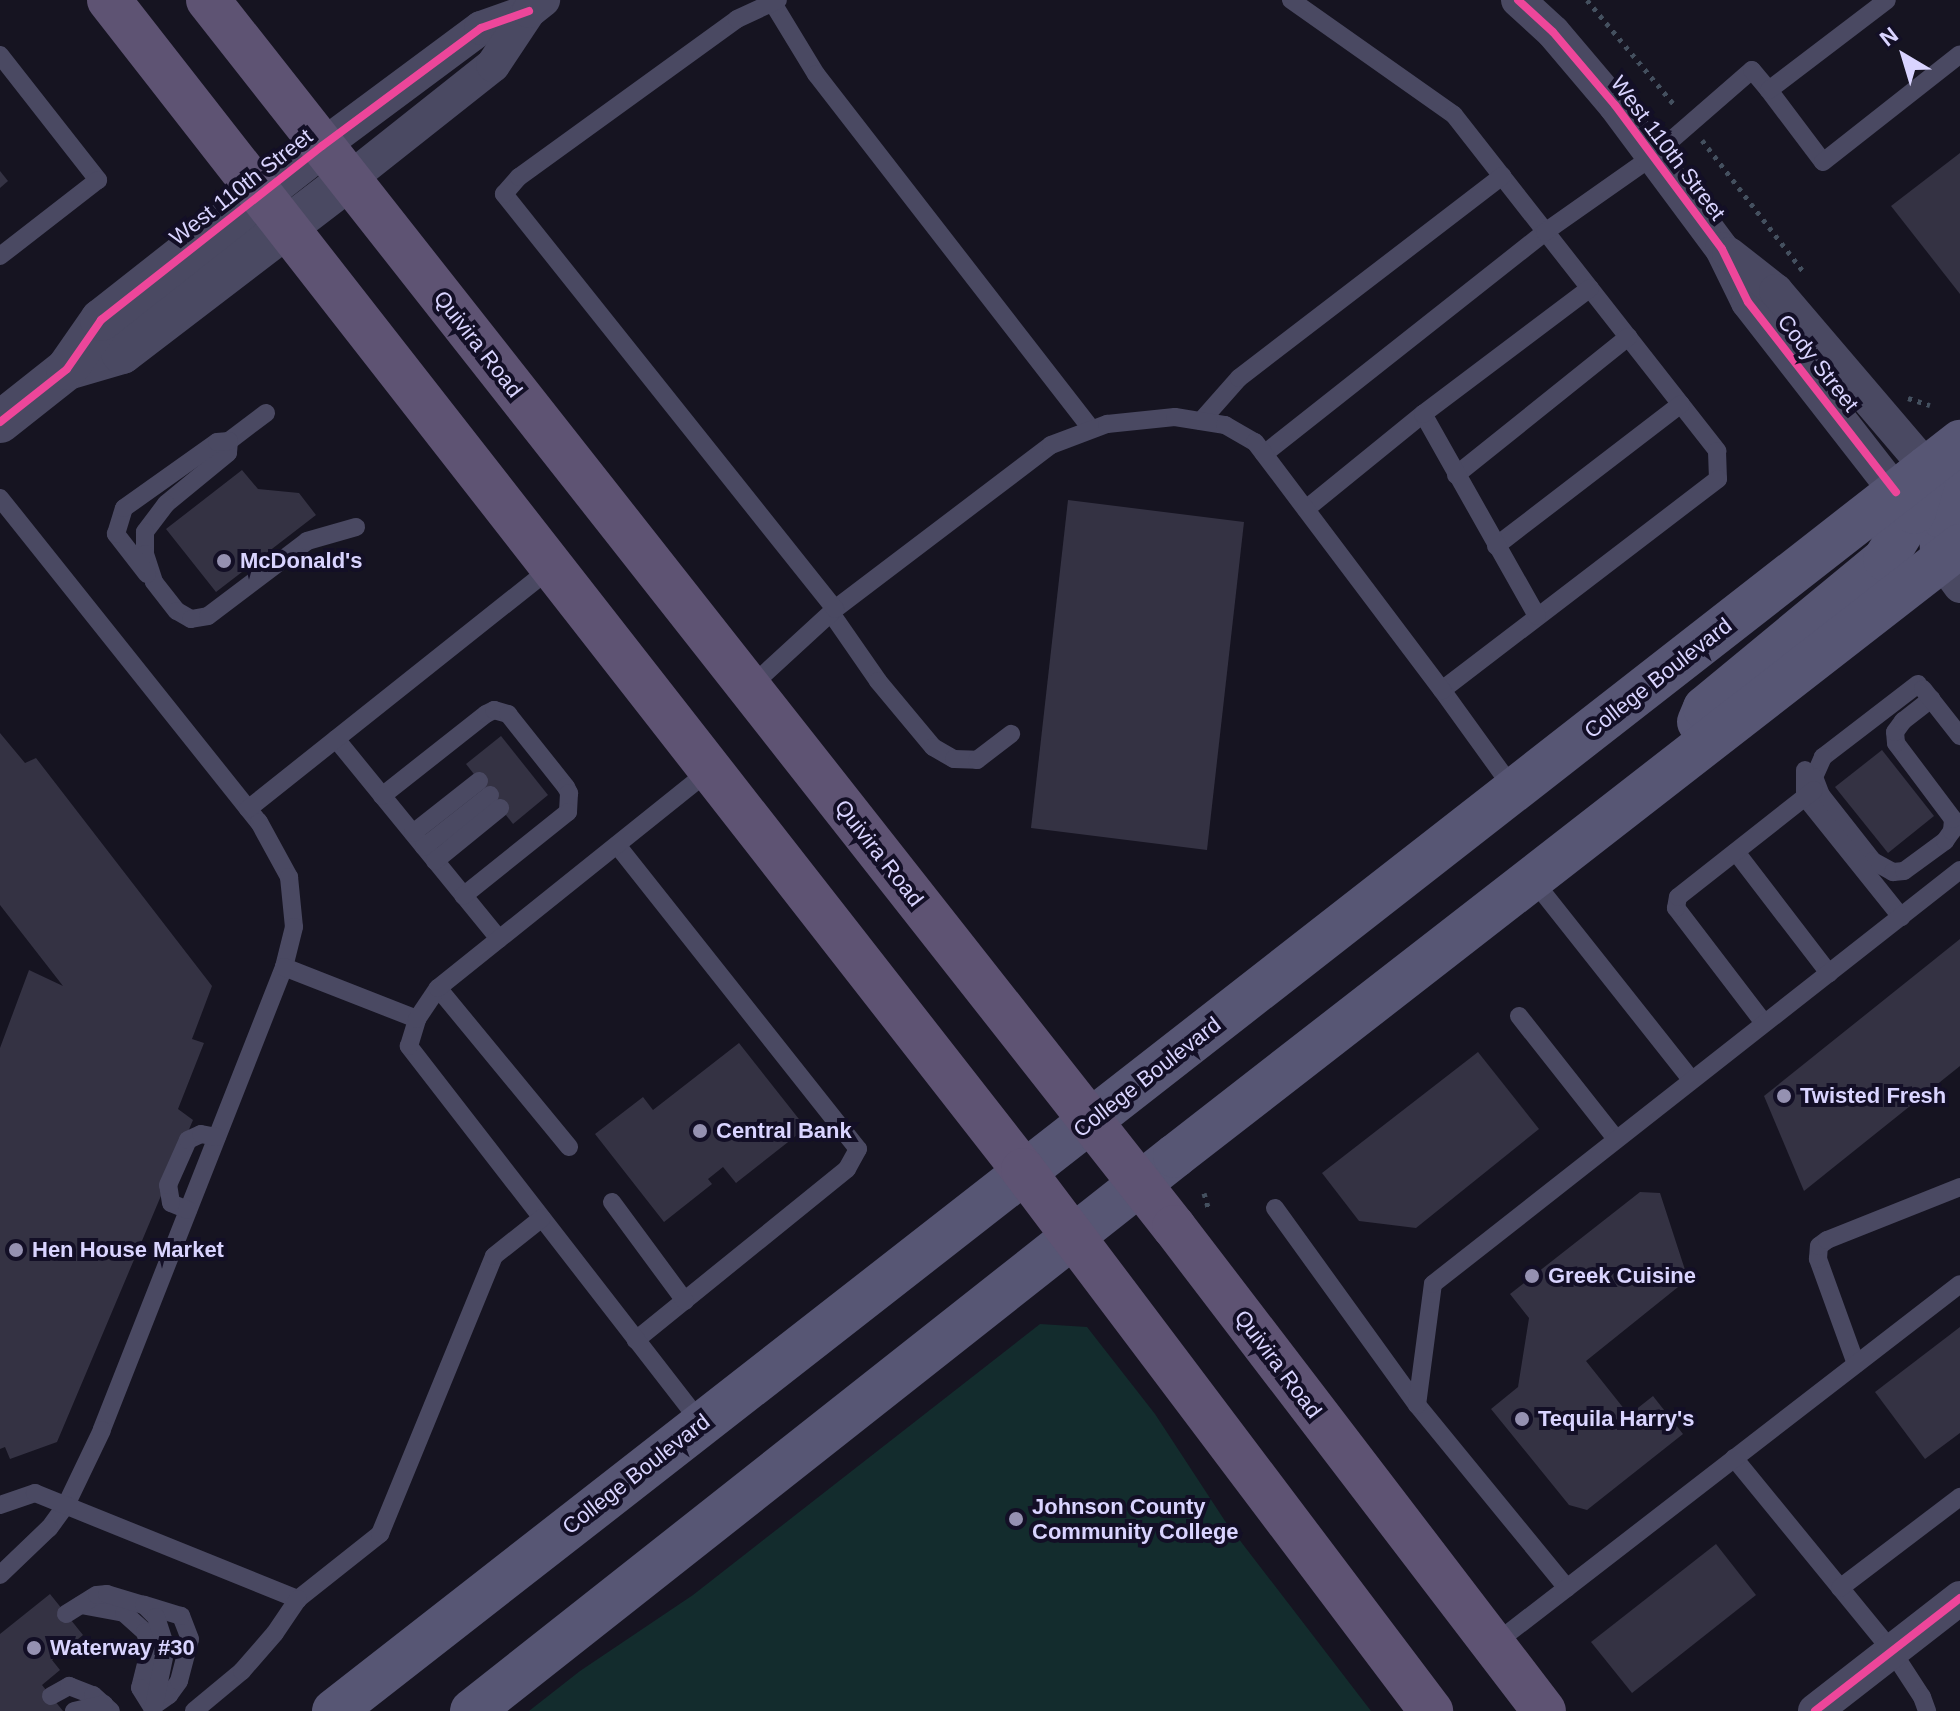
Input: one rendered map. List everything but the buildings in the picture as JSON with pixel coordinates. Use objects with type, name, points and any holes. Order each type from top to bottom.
[{"type":"main road","points":[[109,0],[1023,1170],[1431,1711]]},
{"type":"main road","name":"Quivira Road","points":[[208,0],[1140,1184],[1544,1711]]},
{"type":"main road","points":[[472,1711],[1140,1184],[1688,758],[1954,564],[1941,516],[1936,471]]},
{"type":"main road","points":[[1688,758],[1705,708],[1885,559],[1936,471]]},
{"type":"main road","name":"College Boulevard","points":[[334,1711],[1023,1170],[1091,1122],[1514,790],[1936,471]]},
{"type":"street","name":"West 110th Street","points":[[1518,0],[1553,32],[1653,156],[1722,249]]},
{"type":"street","name":"West 110th Street","points":[[0,422],[67,369],[101,320],[274,211],[335,163],[493,65],[539,3]]},
{"type":"street","name":"Cody Street","points":[[1722,249],[1776,291],[1936,471]]},
{"type":"street","points":[[1815,1711],[1960,1598]]},
{"type":"lane","points":[[1291,0],[1454,115],[1717,451],[1718,479],[1442,690]]},
{"type":"lane","points":[[1768,89],[1887,0]]},
{"type":"lane","points":[[1011,734],[977,760],[954,759],[933,747],[878,681],[833,611],[504,194],[519,177],[737,19],[774,1],[816,74],[1091,429]]},
{"type":"lane","points":[[1264,454],[1545,232],[1653,156],[1752,70],[1823,162],[1960,54]]},
{"type":"lane","points":[[0,55],[98,180],[0,256]]},
{"type":"lane","points":[[1201,421],[1239,378],[1502,176]]},
{"type":"lane","points":[[1306,509],[1423,414],[1590,288]]},
{"type":"lane","points":[[1456,475],[1628,337]]},
{"type":"lane","points":[[1496,546],[1681,404]]},
{"type":"lane","points":[[266,413],[229,441],[217,442],[124,508],[116,534],[121,545],[177,611],[191,619],[208,616],[307,541],[356,527]]},
{"type":"lane","points":[[1423,414],[1537,616]]},
{"type":"lane","points":[[749,688],[833,611],[1051,445],[1107,424],[1175,417],[1225,425],[1255,442],[1514,790]]},
{"type":"lane","points":[[154,582],[145,554],[145,532],[166,504],[228,453],[229,441]]},
{"type":"lane","points":[[0,498],[248,809],[289,877],[294,927],[284,967],[102,1430],[66,1505],[49,1528],[0,1575]]},
{"type":"lane","points":[[248,809],[552,567]]},
{"type":"lane","points":[[1901,917],[1810,793],[1803,776],[1816,749],[1903,681],[1918,684],[1960,736]]},
{"type":"lane","points":[[1810,793],[1883,869],[1904,871],[1945,841],[1952,831],[1953,819],[1901,755],[1896,743],[1895,732],[1903,721],[1931,699]]},
{"type":"lane","points":[[382,796],[494,710],[508,714],[533,761],[569,793],[568,812],[463,896]]},
{"type":"lane","points":[[336,739],[499,939]]},
{"type":"lane","points":[[701,1423],[409,1046],[417,1019],[438,988],[710,770]]},
{"type":"lane","points":[[1764,1023],[1676,908],[1678,897],[1810,793]]},
{"type":"lane","points":[[424,847],[490,795],[424,847]]},
{"type":"lane","points":[[617,845],[858,1149],[847,1169],[636,1340]]},
{"type":"lane","points":[[1736,852],[1829,973]]},
{"type":"lane","points":[[1417,1405],[1433,1284],[1960,870]]},
{"type":"lane","points":[[1533,880],[1691,1079]]},
{"type":"lane","points":[[284,967],[417,1019]]},
{"type":"lane","points":[[438,988],[569,1147]]},
{"type":"lane","points":[[1519,1016],[1616,1139]]},
{"type":"lane","points":[[188,1210],[171,1203],[168,1185],[188,1140],[201,1134],[217,1137]]},
{"type":"lane","points":[[1856,1364],[1818,1259],[1819,1246],[1960,1187]]},
{"type":"lane","points":[[612,1202],[685,1301]]},
{"type":"lane","points":[[1275,1208],[1417,1405],[1567,1588]]},
{"type":"lane","points":[[194,1711],[242,1671],[275,1633],[298,1599],[380,1534],[494,1256],[542,1218]]},
{"type":"lane","points":[[1493,1645],[1960,1284]]},
{"type":"lane","points":[[1734,1458],[1892,1651],[1922,1697],[1927,1711]]},
{"type":"lane","points":[[0,1505],[35,1493],[298,1599]]},
{"type":"lane","points":[[1840,1588],[1960,1497]]},
{"type":"lane","points":[[144,1605],[156,1617],[164,1637],[150,1676],[140,1688],[152,1709],[169,1695],[179,1681],[190,1639],[189,1629],[181,1616],[171,1610],[107,1594],[97,1595],[74,1610],[124,1613],[138,1624],[150,1648],[150,1676]]},
{"type":"lane","points":[[51,1696],[69,1686],[93,1695],[107,1708]]},
{"type":"lane","points":[[74,1711],[107,1708]]},
{"type":"path","points":[[1587,0],[1632,51],[1804,272]]},
{"type":"path","points":[[1900,395],[1930,405]]},
{"type":"green space","name":"Johnson County Community College","points":[[1040,1324],[1087,1327],[1155,1414],[1225,1521],[1371,1711],[529,1711],[580,1671],[693,1595]]},
{"type":"cycle path","points":[[1518,0],[1553,32],[1615,105],[1722,249],[1748,302],[1896,492]]},
{"type":"cycle path","points":[[0,422],[67,369],[101,320],[322,146],[481,28],[529,11]]},
{"type":"cycle path","points":[[1815,1711],[1960,1598]]},
{"type":"place","name":"McDonald's","points":[[224,561]]},
{"type":"place","name":"Twisted Fresh","points":[[1784,1096]]},
{"type":"place","name":"Central Bank","points":[[700,1131]]},
{"type":"place","name":"Hen House Market","points":[[16,1250]]},
{"type":"place","name":"Greek Cuisine","points":[[1532,1276]]},
{"type":"place","name":"Tequila Harry's","points":[[1522,1419]]},
{"type":"place","name":"Johnson County Community College","points":[[1016,1519]]},
{"type":"place","name":"Waterway #30","points":[[34,1648]]}]
